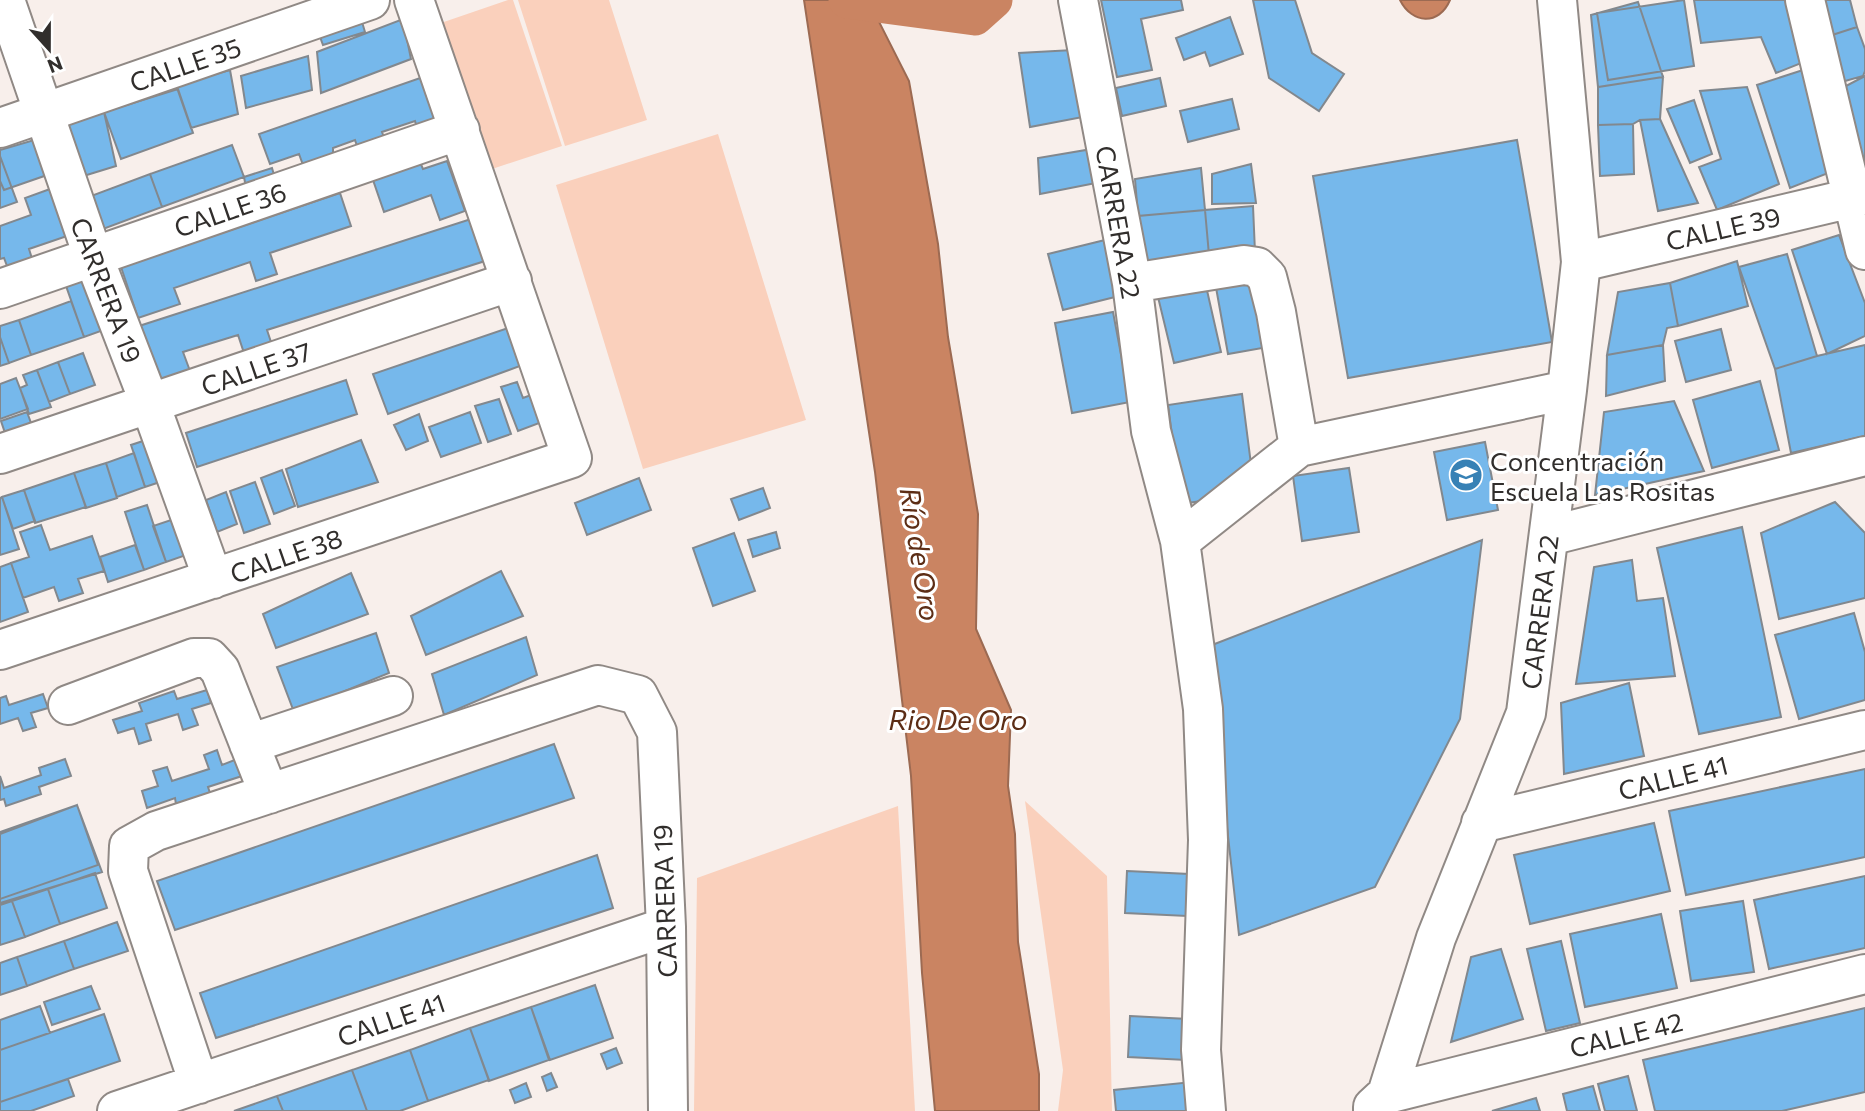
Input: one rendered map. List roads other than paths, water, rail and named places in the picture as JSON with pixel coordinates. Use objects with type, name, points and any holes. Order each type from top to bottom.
[{"type":"street","name":"CARRERA 19","points":[[5,0],[93,256],[213,579]]},
{"type":"street","name":"CALLE 35","points":[[0,128],[370,0]]},
{"type":"street","points":[[414,0],[512,281]]},
{"type":"street","name":"CARRERA 22","points":[[1078,0],[1132,283],[1152,431],[1180,541],[1203,709],[1208,840],[1201,1050],[1206,1111]]},
{"type":"street","points":[[1805,0],[1858,196],[1865,250]]},
{"type":"street","name":"CARRERA 22","points":[[1380,1102],[1436,938],[1526,713],[1581,261],[1561,1]]},
{"type":"street","name":"CALLE 36","points":[[0,289],[460,130]]},
{"type":"street","name":"CALLE 39","points":[[1581,261],[1858,196]]},
{"type":"street","points":[[1132,283],[1244,265],[1257,267],[1267,277],[1276,312],[1299,447]]},
{"type":"street","name":"CALLE 37","points":[[0,454],[512,281]]},
{"type":"street","name":"CALLE 38","points":[[0,650],[572,458],[512,281]]},
{"type":"street","points":[[1180,541],[1299,447],[1567,390]]},
{"type":"street","points":[[1549,536],[1865,456]]},
{"type":"street","points":[[68,705],[194,657],[209,658],[220,670],[269,794],[156,831],[129,846],[128,871],[199,1084]]},
{"type":"street","name":"CARRERA 19","points":[[269,794],[598,685],[638,695],[657,732],[666,927],[668,1111]]},
{"type":"street","points":[[250,744],[393,696]]},
{"type":"street","name":"CALLE 41","points":[[1481,823],[1865,730]]},
{"type":"street","name":"CALLE 41","points":[[117,1111],[666,927]]},
{"type":"street","name":"CALLE 42","points":[[1380,1102],[1865,974]]},
{"type":"water","name":"Rio De Oro","points":[[804,0],[870,0],[909,81],[938,244],[948,337],[978,514],[976,629],[1011,710],[1008,786],[1015,834],[1018,942],[1039,1074],[1039,1111],[935,1111],[922,973],[911,776],[875,472]]},
{"type":"water","points":[[1400,0],[1450,0],[1439,14],[1425,19],[1411,14]]},
{"type":"waterway","points":[[847,0],[975,17],[994,0]]},
{"type":"place","name":"Concentración Escuela Las Rositas","points":[[1466,475]]},
{"type":"water label","name":"Río de Oro","points":[[921,554]]}]
